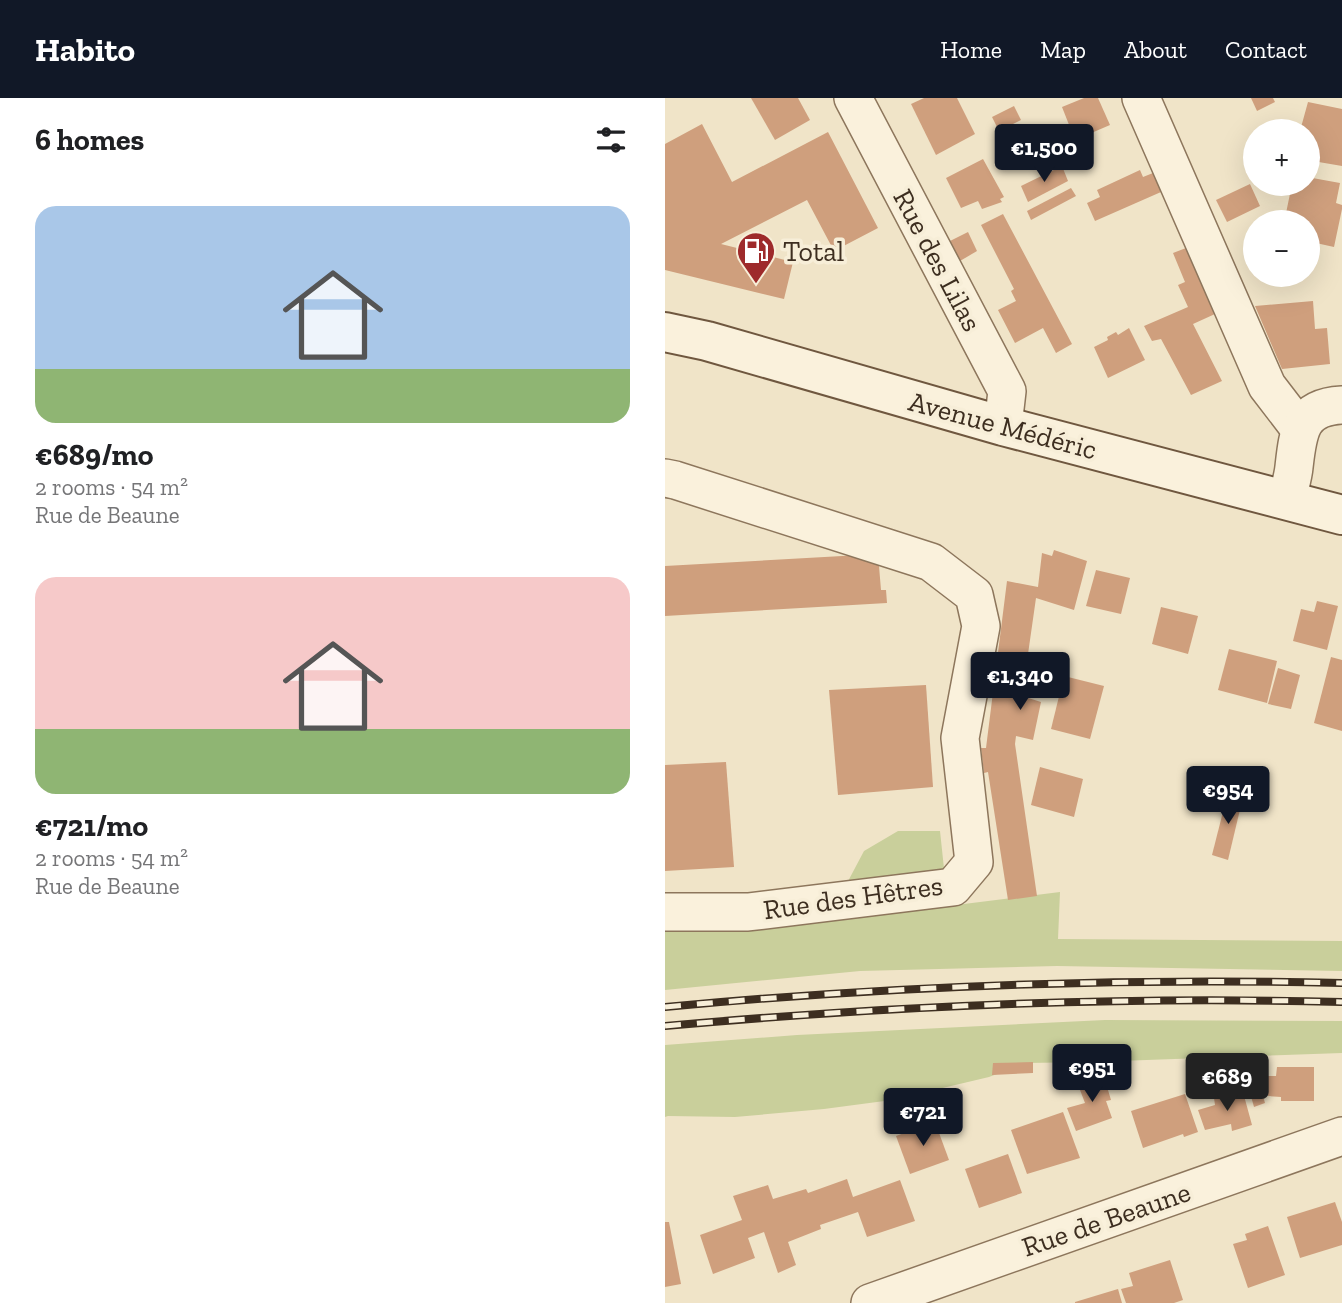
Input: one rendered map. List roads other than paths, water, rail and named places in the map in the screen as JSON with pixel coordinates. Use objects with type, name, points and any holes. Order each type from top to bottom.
[{"type":"main road","name":"Avenue Médéric","points":[[665,332],[707,341],[1003,426],[1342,515]]},
{"type":"street","name":"Rue des Lilas","points":[[853,98],[1007,391],[1003,426]]},
{"type":"street","points":[[1141,98],[1267,386],[1300,429]]},
{"type":"street","points":[[1287,500],[1300,429],[1313,412],[1333,405],[1342,405]]},
{"type":"street","name":"Rue des Hêtres","points":[[665,478],[931,562],[974,596],[981,626],[960,738],[974,862],[953,887],[748,912],[665,912]]},
{"type":"street","name":"Rue de Beaune","points":[[870,1303],[1342,1136]]},
{"type":"railway","points":[[665,1007],[1003,985],[1342,983]]},
{"type":"railway","points":[[665,1026],[1003,1004],[1173,1000],[1342,1002]]},
{"type":"place","name":"Total","points":[[756,285]]}]
